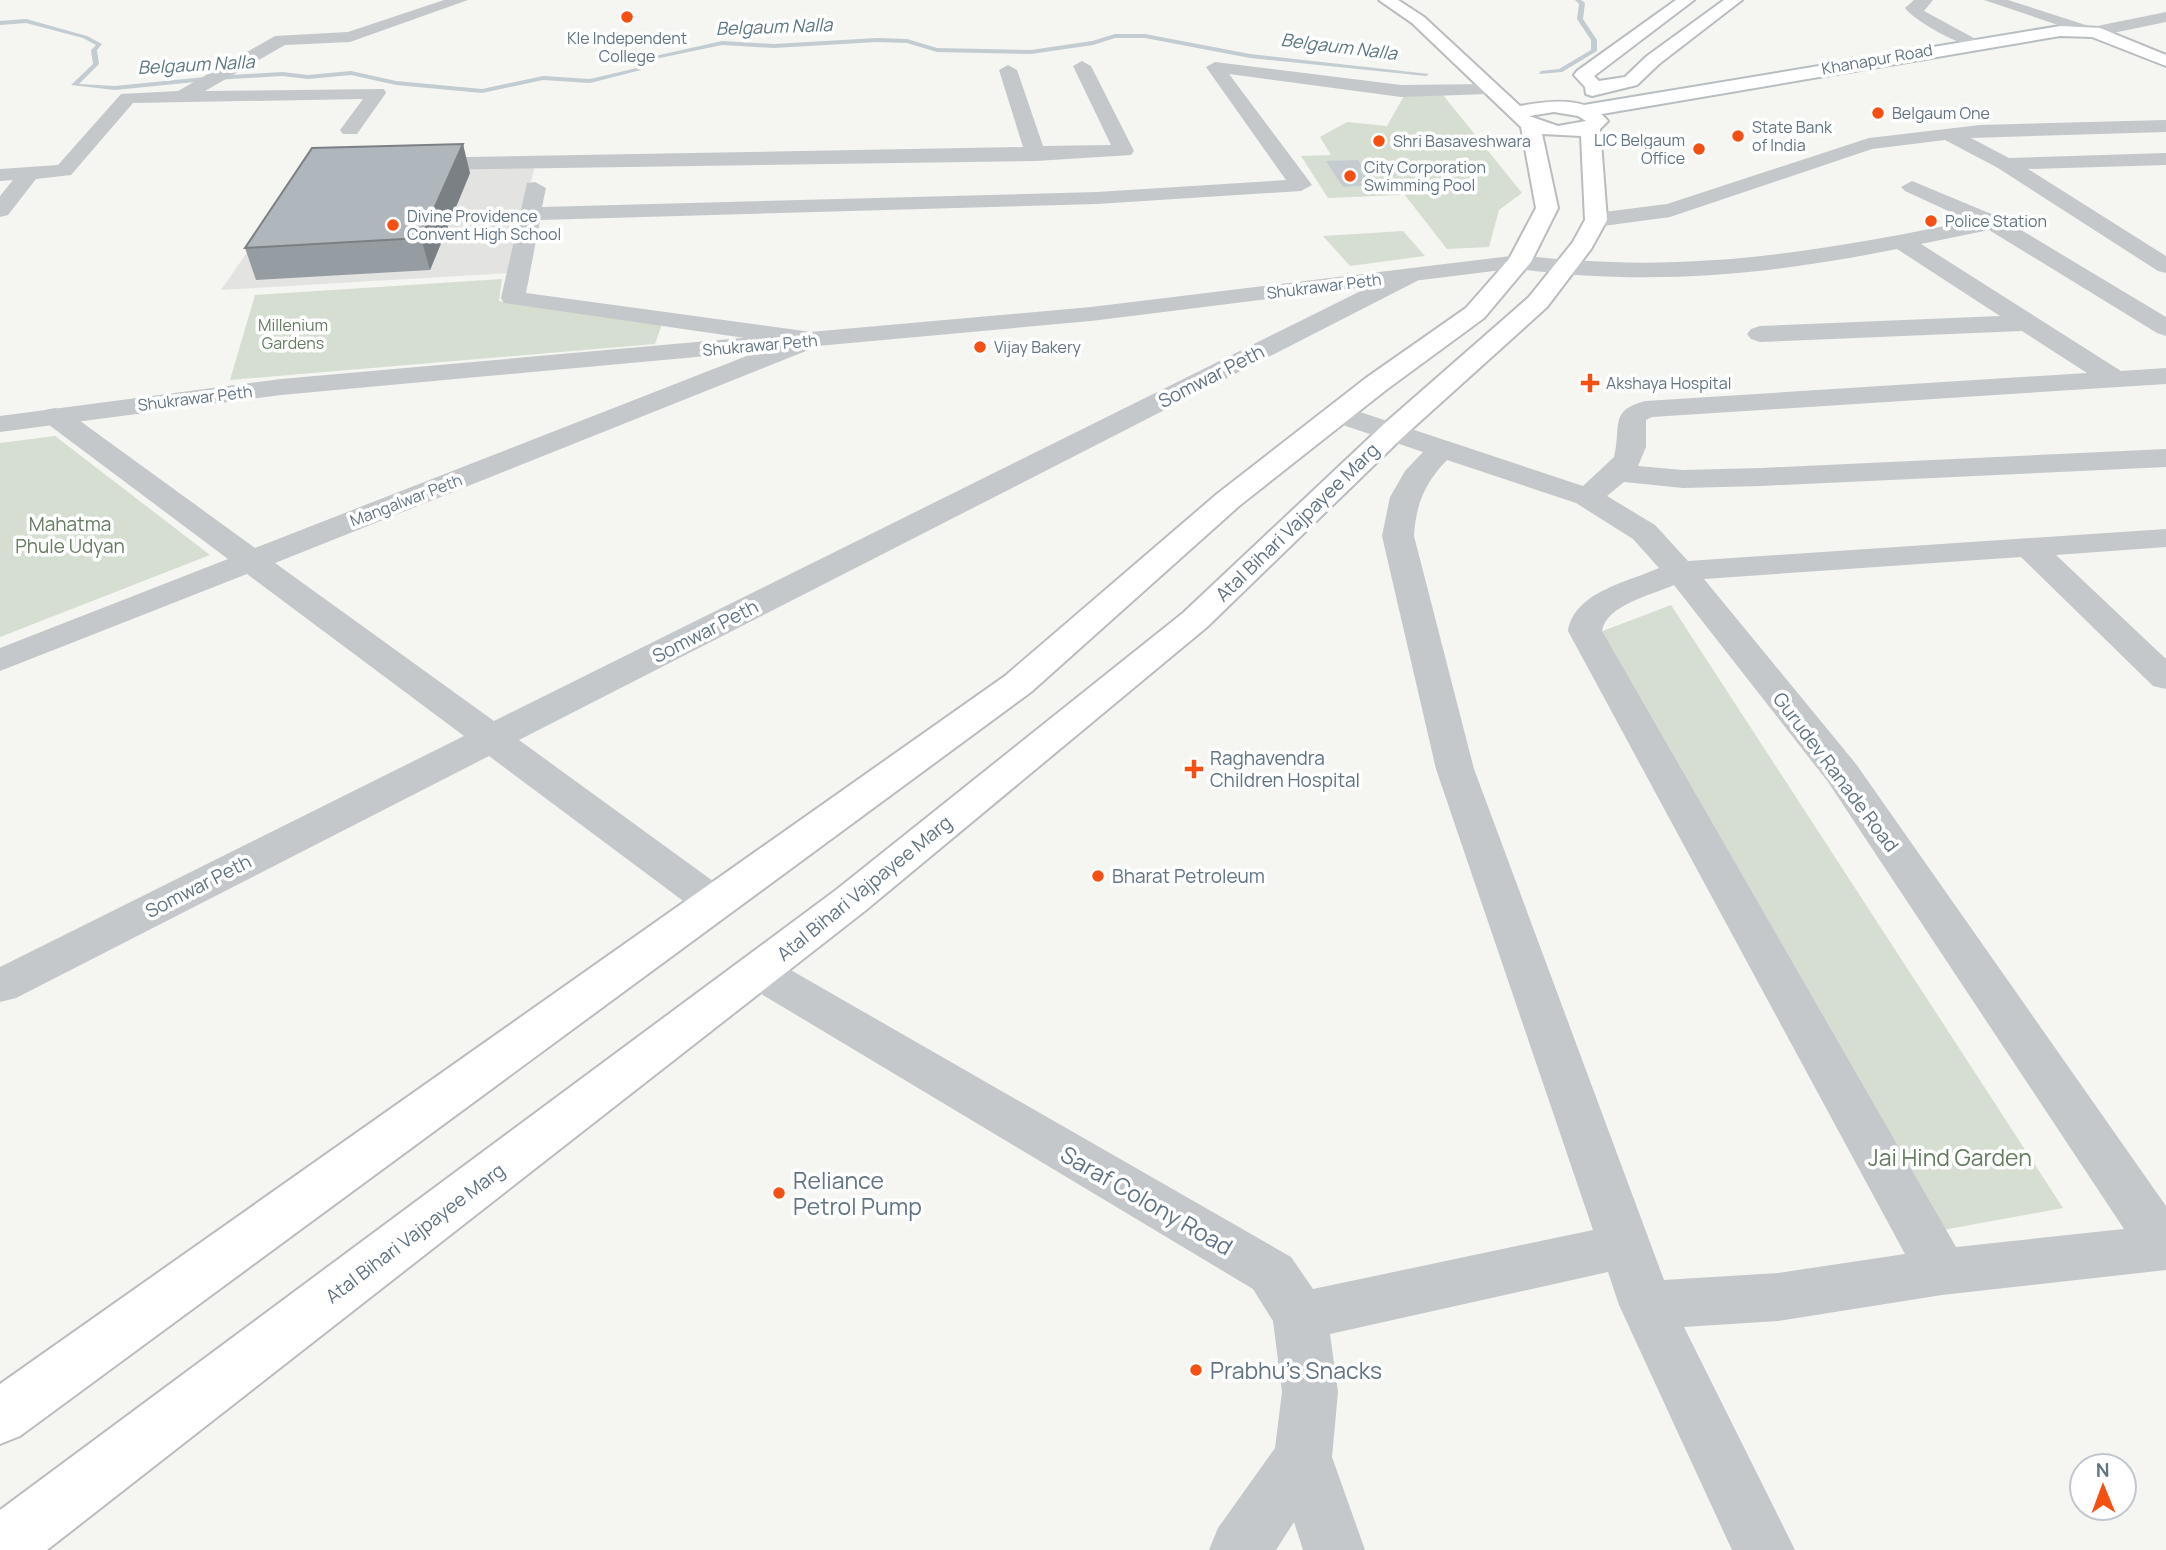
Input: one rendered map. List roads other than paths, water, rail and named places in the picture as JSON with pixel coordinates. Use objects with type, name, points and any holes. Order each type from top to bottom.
[{"type":"main road","points":[[1387,0],[1418,20],[1488,89],[1534,110],[1561,130],[1587,116]]},
{"type":"main road","points":[[1595,87],[1583,75],[1686,0]]},
{"type":"main road","points":[[1595,87],[1631,81],[1653,60],[1734,0]]},
{"type":"main road","points":[[1534,110],[1587,116],[1966,57],[2084,31]]},
{"type":"main road","name":"Khanapur Road","points":[[1587,116],[1975,43],[2084,31],[2166,61]]},
{"type":"main road","points":[[1595,87],[1587,116],[1596,220]]},
{"type":"main road","points":[[0,1417],[1018,684],[1228,500],[1338,414],[1475,313],[1519,262],[1547,208],[1534,110]]},
{"type":"main road","name":"Atal Bihari Vajpayee Marg","points":[[0,1548],[759,972],[1195,620],[1394,430],[1538,302],[1583,244],[1596,220]]},
{"type":"street","points":[[181,97],[281,40],[350,37],[460,0]]},
{"type":"street","points":[[1925,0],[1913,8],[1918,14],[1975,43]]},
{"type":"street","points":[[1992,0],[2084,31],[2166,16]]},
{"type":"street","points":[[400,165],[1124,152],[1082,66]]},
{"type":"street","points":[[531,214],[1097,198],[1301,185],[1215,67],[1401,91],[1488,89]]},
{"type":"street","points":[[1008,69],[1036,155]]},
{"type":"street","points":[[0,175],[64,171],[128,98],[377,93],[350,130]]},
{"type":"street","points":[[108,120],[135,119]]},
{"type":"street","points":[[1596,220],[1670,210],[1869,144],[1949,134],[2166,126]]},
{"type":"street","points":[[1949,134],[2005,164],[2166,266]]},
{"type":"street","points":[[1079,153],[1097,198]]},
{"type":"street","points":[[2005,164],[2166,159]]},
{"type":"street","points":[[539,162],[513,299],[812,340]]},
{"type":"street","points":[[0,210],[30,173]]},
{"type":"street","points":[[1912,187],[1993,223],[2166,328]]},
{"type":"street","name":"Shukrawar Peth","points":[[0,424],[281,387],[1091,314],[1519,262],[1562,270],[1642,274],[1752,266],[1902,242],[1993,223]]},
{"type":"street","points":[[2115,233],[2153,232]]},
{"type":"street","points":[[1902,242],[2115,379]]},
{"type":"street","name":"Somwar Peth","points":[[0,986],[1409,276]]},
{"type":"street","points":[[1760,334],[2026,323]]},
{"type":"street","name":"Mangalwar Peth","points":[[0,660],[812,340]]},
{"type":"street","points":[[1587,497],[1628,463],[1633,444],[1632,417],[1646,409],[2166,376]]},
{"type":"street","name":"Gurudev Ranade Road","points":[[1338,414],[1394,430],[1587,497],[1644,532],[1680,571],[1842,773],[2166,1248]]},
{"type":"street","points":[[55,416],[713,902]]},
{"type":"street","points":[[1443,448],[1411,480],[1399,505],[1398,536],[1455,769],[1646,1304],[1764,1550]]},
{"type":"street","points":[[1618,473],[1683,479],[1761,477],[2166,457]]},
{"type":"street","points":[[1942,1272],[1585,631],[1587,618],[1601,605],[1680,571],[2166,538]]},
{"type":"street","points":[[2029,547],[2166,678]]},
{"type":"street","name":"Saraf Colony Road","points":[[759,972],[1272,1273],[1300,1316],[1310,1392],[1303,1457],[1240,1550]]},
{"type":"street","points":[[1300,1316],[1625,1247]]},
{"type":"street","points":[[1646,1304],[1778,1297],[1942,1272],[2166,1248]]},
{"type":"street","points":[[1303,1457],[1334,1550]]},
{"type":"waterway","name":"Belgaum Nalla","points":[[1541,73],[1560,71],[1594,51],[1594,40],[1580,19],[1582,3],[1577,0]]},
{"type":"waterway","name":"Belgaum Nalla","points":[[0,23],[26,21],[85,37],[100,45],[94,50],[96,64],[74,85],[115,88],[215,78],[282,74],[308,77],[351,73],[396,83],[482,91],[543,78],[590,81],[639,69],[648,59],[722,43],[774,46],[877,40],[907,41],[937,50],[1031,52],[1093,43],[1115,36],[1145,36],[1250,56],[1426,74]]},
{"type":"place","name":"Kle Independent College","points":[[627,17]]},
{"type":"place","name":"Belgaum One","points":[[1878,113]]},
{"type":"place","name":"State Bank of India","points":[[1738,136]]},
{"type":"place","name":"Shri Basaveshwara","points":[[1379,141]]},
{"type":"place","name":"LIC Belgaum Office","points":[[1699,149]]},
{"type":"place","name":"City Corporation Swimming Pool","points":[[1350,176]]},
{"type":"place","name":"Police Station","points":[[1931,221]]},
{"type":"place","name":"Divine Providence Convent High School","points":[[393,225]]},
{"type":"place","name":"Vijay Bakery","points":[[980,347]]},
{"type":"place","name":"Akshaya Hospital","points":[[1590,383]]},
{"type":"place","name":"Raghavendra Children Hospital","points":[[1194,769]]},
{"type":"place","name":"Bharat Petroleum","points":[[1098,876]]},
{"type":"place","name":"Reliance Petrol Pump","points":[[779,1193]]},
{"type":"place","name":"Prabhu's Snacks","points":[[1196,1370]]},
{"type":"park label","name":"Millenium Gardens","points":[[293,334]]},
{"type":"park label","name":"Mahatma Phule Udyan","points":[[70,535]]},
{"type":"park label","name":"Jai Hind Garden","points":[[1950,1157]]}]
